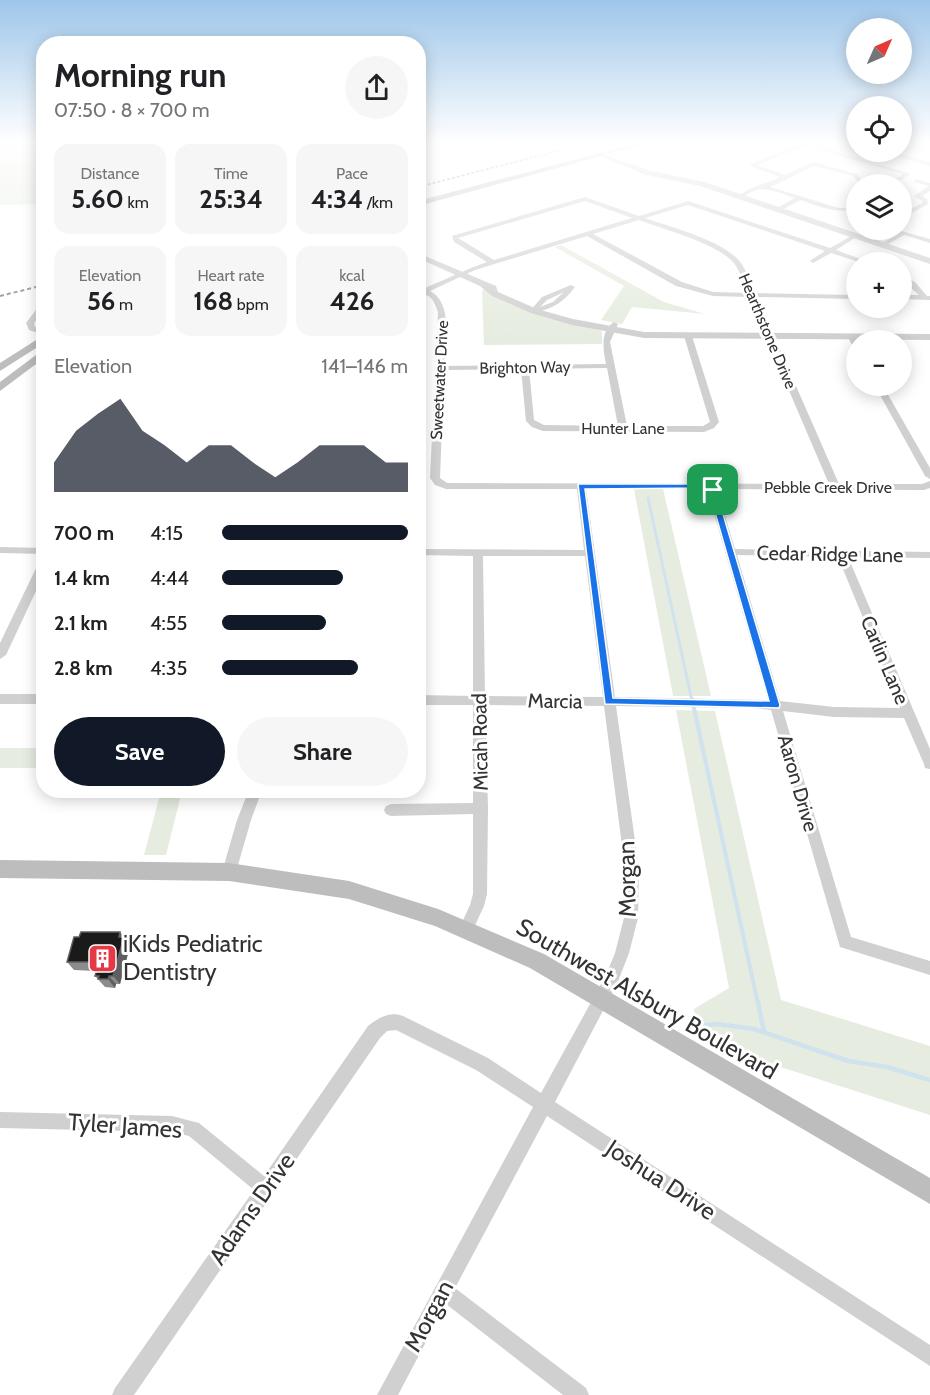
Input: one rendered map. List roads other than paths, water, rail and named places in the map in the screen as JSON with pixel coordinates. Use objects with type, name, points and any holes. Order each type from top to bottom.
[{"type":"main road","points":[[0,368],[36,343]]},
{"type":"main road","points":[[0,388],[36,359]]},
{"type":"main road","name":"Southwest Alsbury Boulevard","points":[[0,869],[229,872],[349,890],[466,929],[537,961],[930,1192]]},
{"type":"street","name":"Hearthstone Drive","points":[[493,263],[456,241],[454,237],[550,209]]},
{"type":"street","name":"Hearthstone Drive","points":[[615,209],[703,241],[731,256],[739,265],[835,486]]},
{"type":"street","points":[[426,288],[493,263],[666,209]]},
{"type":"street","points":[[706,209],[846,256]]},
{"type":"street","points":[[775,209],[846,233]]},
{"type":"street","points":[[586,233],[686,286],[713,294],[753,297],[846,297]]},
{"type":"street","points":[[912,235],[930,242]]},
{"type":"street","points":[[813,261],[848,240]]},
{"type":"street","points":[[867,240],[930,261]]},
{"type":"street","points":[[887,247],[898,240]]},
{"type":"street","points":[[426,259],[484,285],[495,294],[539,308],[654,336],[846,341]]},
{"type":"street","points":[[912,284],[927,298]]},
{"type":"street","name":"Sweetwater Drive","points":[[426,292],[436,297],[442,312],[435,478],[438,483]]},
{"type":"street","points":[[912,297],[927,298]]},
{"type":"street","points":[[36,315],[30,323],[32,328],[36,330]]},
{"type":"street","points":[[612,327],[606,342],[623,428]]},
{"type":"street","name":"Hunter Lane","points":[[525,366],[530,421],[534,425],[543,428],[705,429],[715,422],[688,336]]},
{"type":"street","points":[[912,338],[930,337]]},
{"type":"street","name":"Brighton Way","points":[[440,368],[611,366]]},
{"type":"street","points":[[885,396],[930,476]]},
{"type":"street","name":"Pebble Creek Drive","points":[[438,483],[446,486],[924,487],[930,484]]},
{"type":"street","name":"Morgan","points":[[387,1395],[602,998],[622,953],[631,908],[632,869],[581,486]]},
{"type":"street","name":"Aaron Drive","points":[[711,486],[845,942],[930,968]]},
{"type":"street","points":[[0,550],[36,551]]},
{"type":"street","points":[[426,552],[589,553]]},
{"type":"street","name":"Micah Road","points":[[466,929],[480,894],[478,552]]},
{"type":"street","name":"Cedar Ridge Lane","points":[[731,552],[930,555]]},
{"type":"street","name":"Carlin Lane","points":[[842,555],[930,764]]},
{"type":"street","points":[[0,655],[36,579]]},
{"type":"street","points":[[0,699],[36,699]]},
{"type":"street","name":"Marcia","points":[[426,700],[708,702],[776,705],[834,712],[908,713]]},
{"type":"street","points":[[229,872],[243,820],[253,798]]},
{"type":"street","points":[[391,810],[481,808]]},
{"type":"street","name":"Joshua Drive","points":[[383,1024],[398,1022],[482,1064],[930,1356]]},
{"type":"street","name":"Adams Drive","points":[[122,1395],[374,1032],[383,1024]]},
{"type":"street","name":"Tyler James","points":[[0,1120],[182,1126],[193,1129],[266,1189]]},
{"type":"street","points":[[443,1290],[579,1395]]},
{"type":"waterway","points":[[648,498],[692,701]]},
{"type":"waterway","points":[[692,699],[758,1004]]},
{"type":"waterway","points":[[758,1002],[764,1032]]},
{"type":"waterway","points":[[698,1026],[717,1024],[754,1029],[848,1061],[887,1067],[930,1080]]},
{"type":"railway","points":[[0,296],[36,287]]},
{"type":"place","name":"iKids Pediatric Dentistry","points":[[102,958]]}]
